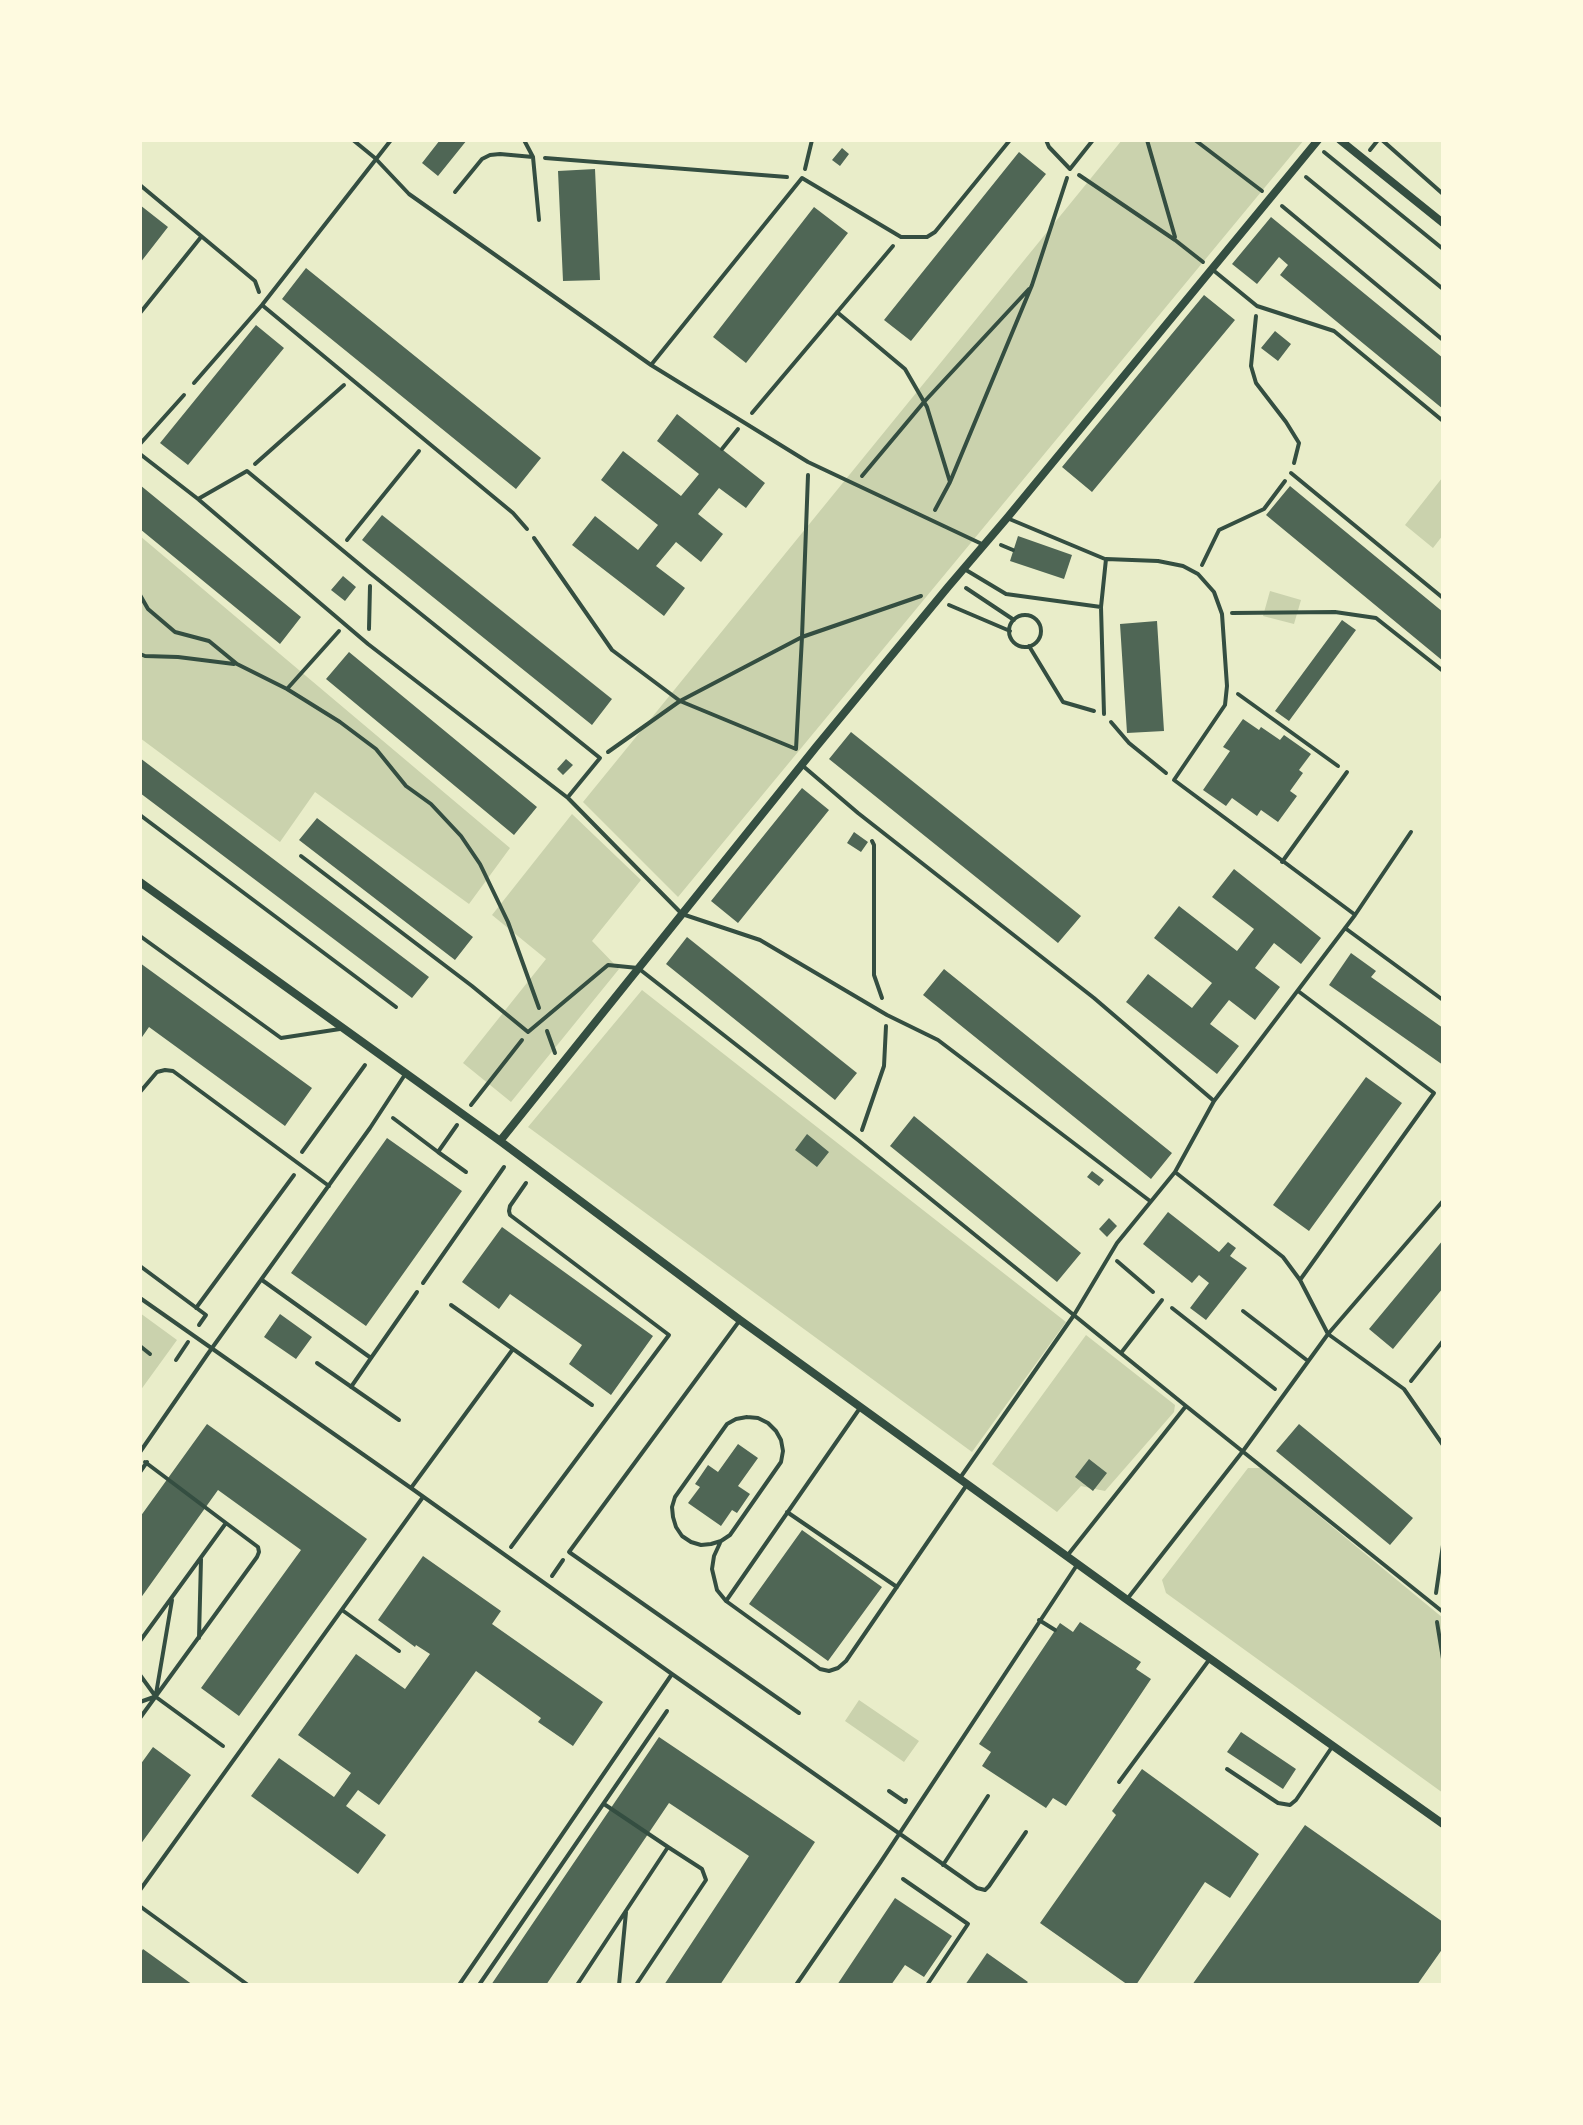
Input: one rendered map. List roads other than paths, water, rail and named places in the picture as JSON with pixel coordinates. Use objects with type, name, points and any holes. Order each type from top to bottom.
[{"type":"street","points":[[1340,140],[1443,223]]},
{"type":"street","points":[[500,1141],[801,765],[1316,142]]},
{"type":"street","points":[[140,882],[500,1141],[740,1320],[1443,1824]]},
{"type":"lane","points":[[353,140],[409,194],[651,365],[808,462],[984,545]]},
{"type":"lane","points":[[194,383],[262,305],[391,140]]},
{"type":"lane","points":[[524,140],[533,157],[539,220]]},
{"type":"lane","points":[[651,365],[802,178],[901,237],[922,237],[931,235],[1010,140]]},
{"type":"lane","points":[[1046,140],[1070,169],[1093,140]]},
{"type":"lane","points":[[455,192],[474,167],[490,155],[533,157]]},
{"type":"lane","points":[[1211,269],[1257,306],[1334,331],[1443,421]]},
{"type":"lane","points":[[262,305],[513,513],[527,529]]},
{"type":"lane","points":[[140,444],[184,395]]},
{"type":"lane","points":[[140,454],[198,499],[368,644],[568,798],[682,914],[760,940],[887,1015],[938,1040],[1150,1201]]},
{"type":"lane","points":[[198,499],[247,471],[600,758],[568,798]]},
{"type":"lane","points":[[1291,473],[1443,598]]},
{"type":"lane","points":[[1007,518],[1106,559],[1158,561],[1183,566],[1198,574],[1214,592],[1222,614],[1227,686],[1225,705],[1174,780],[1355,915]]},
{"type":"lane","points":[[1104,714],[1101,607],[1106,559]]},
{"type":"lane","points":[[964,568],[1006,594],[1101,607]]},
{"type":"lane","points":[[801,765],[1094,998],[1214,1101]]},
{"type":"lane","points":[[1282,862],[1347,772]]},
{"type":"lane","points":[[140,815],[396,1007]]},
{"type":"lane","points":[[721,1541],[701,1545],[682,1536],[673,1517],[675,1497],[727,1424],[736,1419],[758,1418],[768,1423],[781,1440],[781,1462],[730,1535],[721,1541],[712,1569],[717,1590],[726,1601],[814,1665],[829,1671],[846,1661],[1074,1315],[1110,1255],[1175,1172],[1214,1101],[1355,915],[1411,832]]},
{"type":"lane","points":[[301,856],[528,1032],[608,965],[638,968],[858,1140],[1443,1612]]},
{"type":"lane","points":[[1344,928],[1443,1000]]},
{"type":"lane","points":[[140,936],[281,1038],[344,1029]]},
{"type":"lane","points":[[1298,991],[1434,1093],[1300,1280]]},
{"type":"lane","points":[[140,1092],[157,1072],[173,1071],[329,1186]]},
{"type":"lane","points":[[140,1452],[406,1073]]},
{"type":"lane","points":[[1175,1172],[1283,1257],[1300,1280],[1328,1334],[1404,1389],[1443,1445]]},
{"type":"lane","points":[[1126,1599],[1243,1451],[1328,1334],[1442,1202]]},
{"type":"lane","points":[[262,1280],[371,1358]]},
{"type":"lane","points":[[351,1387],[417,1292]]},
{"type":"lane","points":[[140,1298],[977,1888],[985,1890],[1026,1832]]},
{"type":"lane","points":[[1121,1353],[1162,1300]]},
{"type":"lane","points":[[451,1305],[592,1405]]},
{"type":"lane","points":[[1243,1311],[1308,1361]]},
{"type":"lane","points":[[740,1320],[569,1552],[799,1713]]},
{"type":"lane","points":[[411,1488],[513,1349]]},
{"type":"lane","points":[[317,1363],[399,1420]]},
{"type":"lane","points":[[726,1601],[861,1406]]},
{"type":"lane","points":[[1067,1556],[1186,1406]]},
{"type":"lane","points":[[140,1890],[423,1497]]},
{"type":"lane","points":[[787,1512],[897,1587]]},
{"type":"lane","points":[[796,1985],[1078,1564]]},
{"type":"lane","points":[[342,1610],[399,1651]]},
{"type":"lane","points":[[1039,1620],[1055,1630]]},
{"type":"lane","points":[[1119,1782],[1210,1658]]},
{"type":"lane","points":[[459,1985],[672,1674]]},
{"type":"lane","points":[[1227,1769],[1278,1803],[1290,1805],[1333,1744]]},
{"type":"lane","points":[[943,1865],[988,1796]]}]
